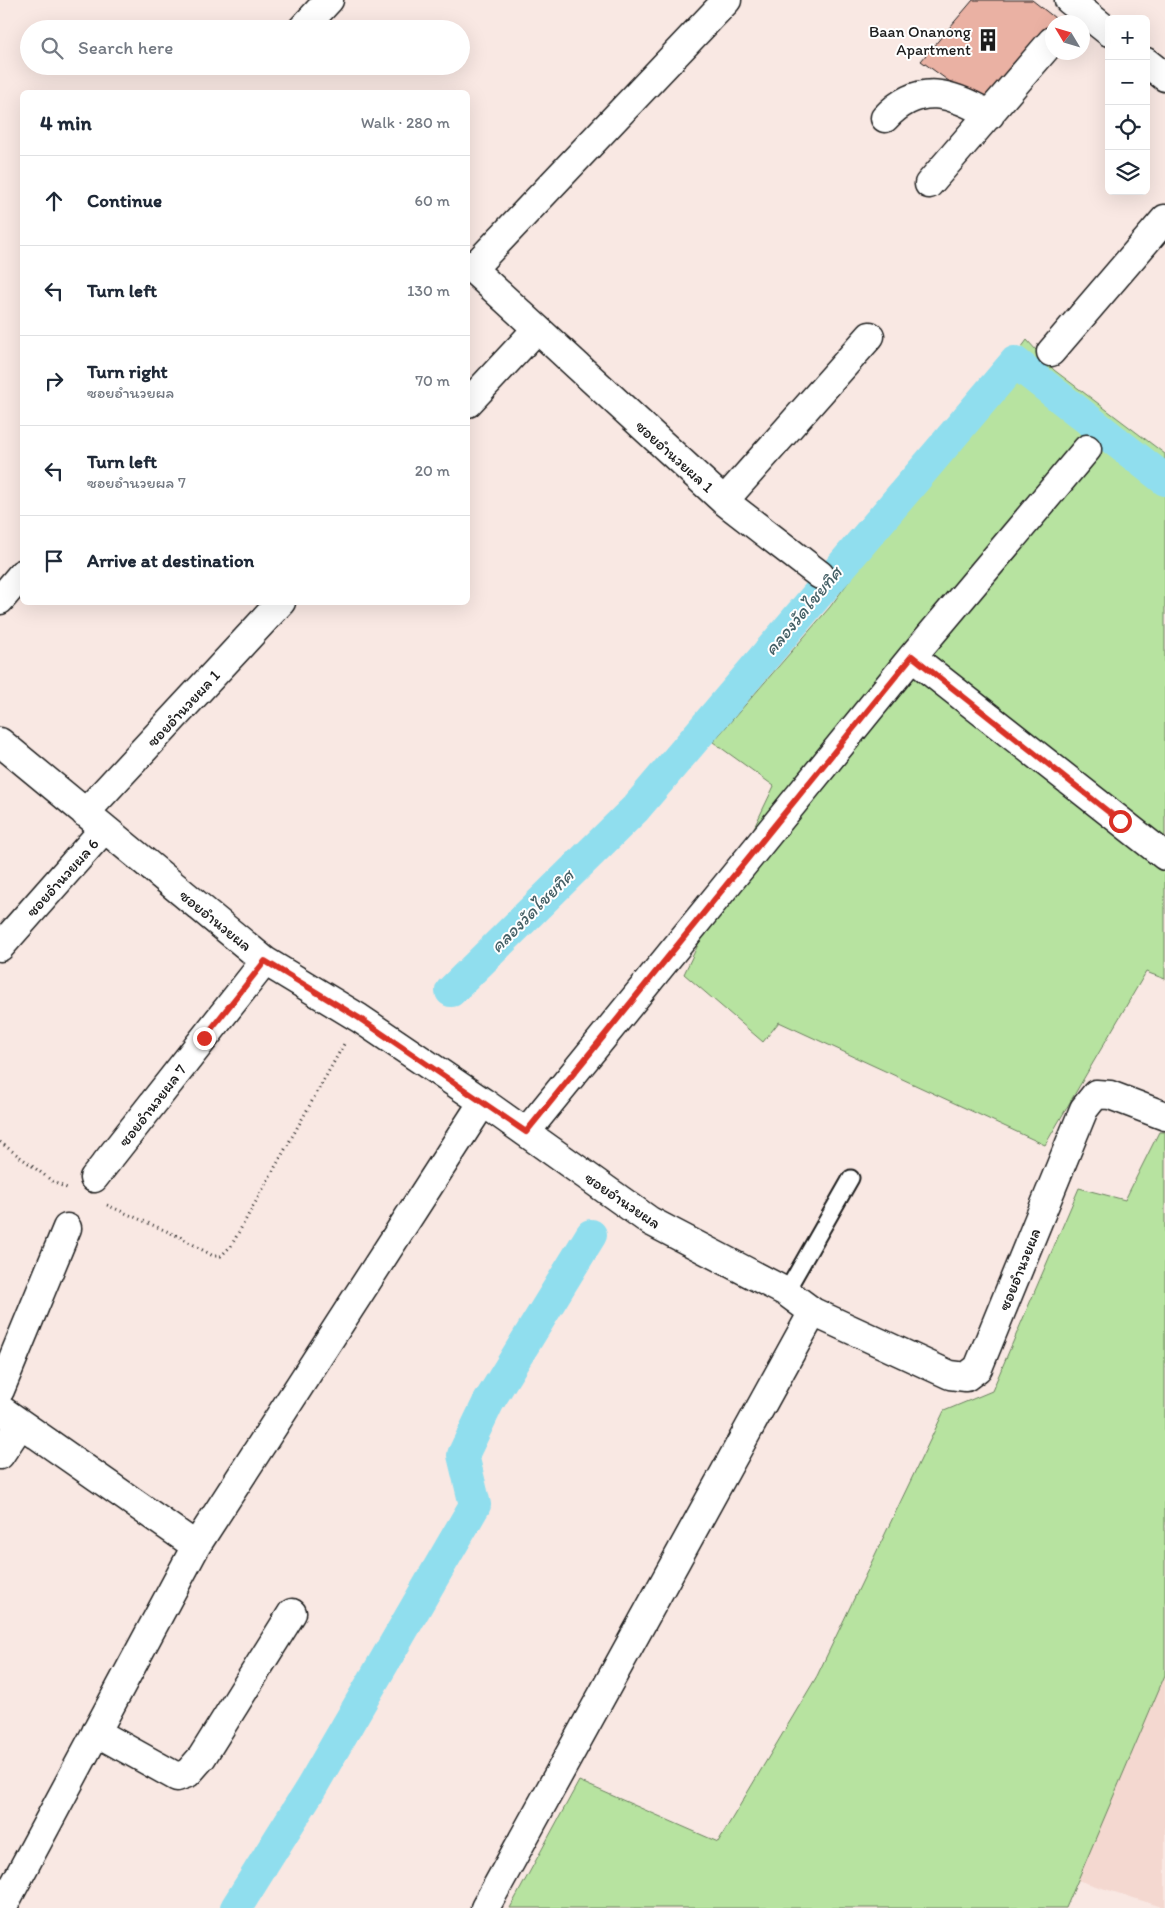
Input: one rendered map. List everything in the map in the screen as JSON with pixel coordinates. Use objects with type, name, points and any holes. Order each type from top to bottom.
[{"type":"street","points":[[310,20],[329,0]]},
{"type":"street","name":"ซอยอำนวยผล 1","points":[[727,0],[470,267],[536,330],[724,501],[820,576]]},
{"type":"street","points":[[1076,8],[1105,29]]},
{"type":"street","points":[[929,184],[1045,49]]},
{"type":"street","points":[[1150,65],[1165,77]]},
{"type":"street","points":[[886,118],[908,98],[925,94],[964,99],[990,114]]},
{"type":"street","points":[[1051,352],[1165,219]]},
{"type":"street","points":[[470,401],[536,330]]},
{"type":"street","points":[[724,501],[870,336]]},
{"type":"street","points":[[526,1132],[912,656],[1087,448]]},
{"type":"street","points":[[0,600],[20,576]]},
{"type":"street","name":"ซอยอำนวยผล 1","points":[[95,821],[278,605]]},
{"type":"street","points":[[912,656],[1165,856]]},
{"type":"street","name":"ซอยอำนวยผล","points":[[0,742],[265,961],[359,1018],[483,1102],[650,1221],[786,1292],[813,1312],[950,1375],[966,1377],[978,1368],[1084,1110],[1096,1094],[1110,1094],[1165,1116]]},
{"type":"street","name":"ซอยอำนวยผล 6","points":[[0,947],[95,821]]},
{"type":"street","name":"ซอยอำนวยผล 7","points":[[89,1190],[265,961]]},
{"type":"street","points":[[2,1908],[196,1546],[483,1102]]},
{"type":"street","points":[[0,1390],[67,1228]]},
{"type":"street","points":[[485,1908],[813,1312]]},
{"type":"street","points":[[0,1455],[10,1417],[196,1546]]},
{"type":"street","points":[[96,1732],[177,1777],[188,1773],[202,1757],[292,1613]]},
{"type":"lane","points":[[786,1292],[851,1178]]},
{"type":"path","points":[[0,1142],[55,1183],[89,1190],[213,1256],[221,1256],[231,1246],[359,1018]]},
{"type":"shaded area","points":[[1165,1675],[1165,1908],[1077,1880]]},
{"type":"green space","points":[[1027,340],[1054,370],[1165,454],[1165,979],[1146,972],[1045,1145],[779,1022],[763,1042],[684,974],[774,786],[713,742],[830,607]]},
{"type":"green space","points":[[1159,1132],[1165,1132],[1165,1675],[1066,1908],[510,1908],[579,1781],[718,1842],[817,1676],[944,1411],[992,1391],[1079,1188],[1125,1200]]},
{"type":"building","name":"Baan Onanong Apartment","points":[[973,0],[1032,0],[1051,15],[1045,15],[1045,30],[982,105],[921,61]]},
{"type":"waterway","name":"คลองวัดไชยทิศ","points":[[451,991],[636,808],[1015,362],[1165,480]]},
{"type":"waterway","points":[[236,1908],[311,1788],[475,1505],[463,1455],[488,1403],[591,1235]]},
{"type":"place","name":"Baan Onanong Apartment","points":[[988,40]]},
{"type":"route","points":[[204,1038],[265,961],[359,1018],[526,1132],[912,656],[1120,821]]}]
